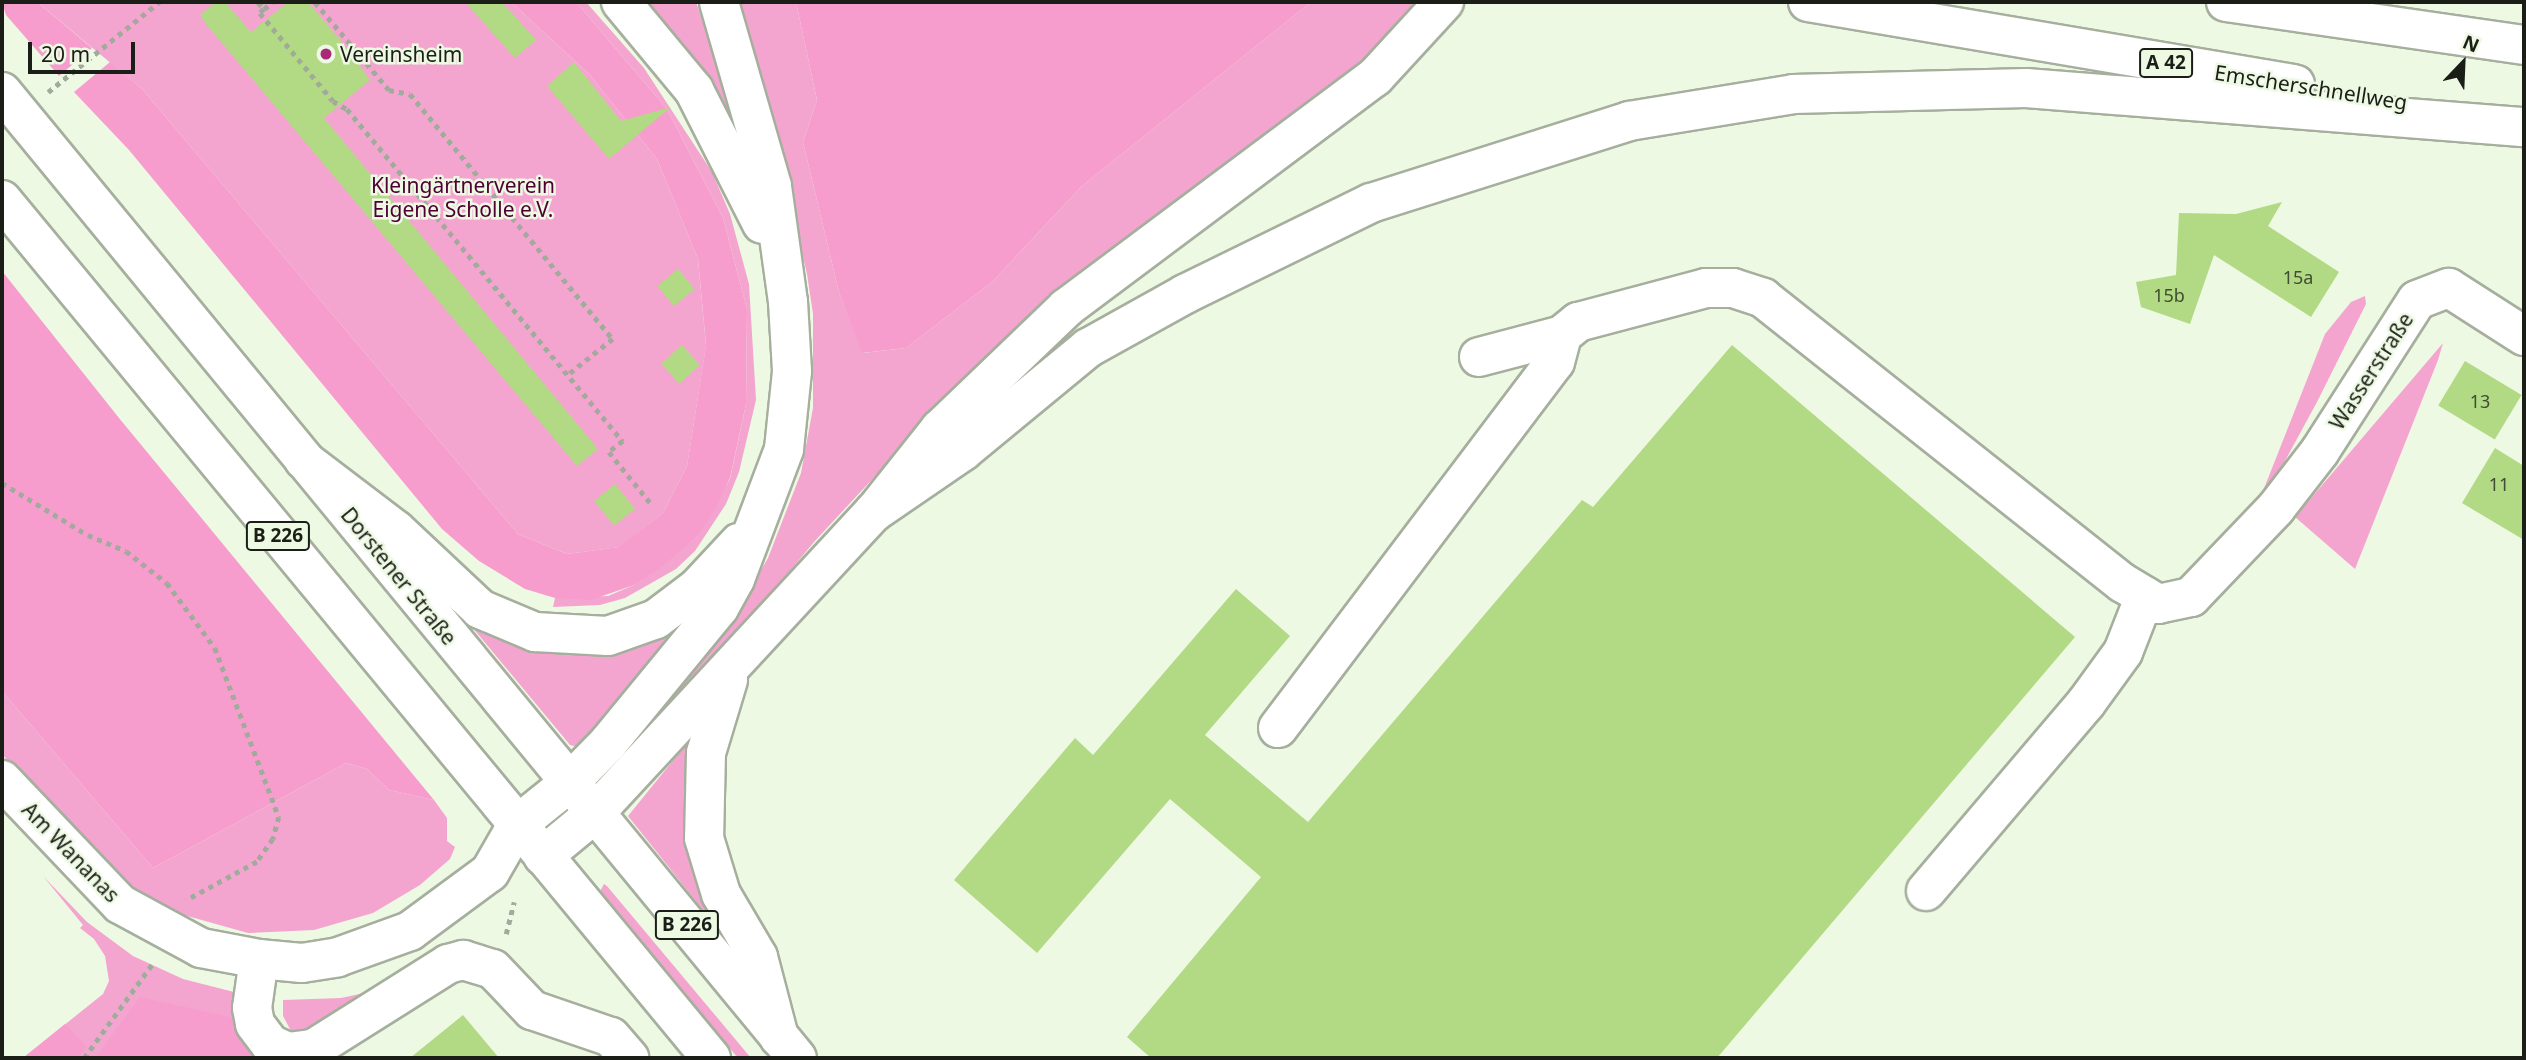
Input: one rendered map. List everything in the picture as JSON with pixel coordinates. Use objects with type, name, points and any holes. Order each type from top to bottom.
[{"type":"main road","points":[[621,2],[694,90],[758,213],[788,302]]},
{"type":"main road","points":[[517,825],[569,783],[608,743],[719,608],[735,579],[784,450],[792,371],[788,302],[772,186],[719,2]]},
{"type":"main road","points":[[543,856],[594,814],[874,512],[940,429],[1066,308],[1375,77],[1444,2]]},
{"type":"main road","name":"Emscherschnellweg","points":[[1808,2],[2524,122]]},
{"type":"main road","points":[[2226,2],[2524,45]]},
{"type":"main road","points":[[2307,2],[2367,22]]},
{"type":"main road","points":[[874,512],[963,451],[1088,348],[1185,294],[1371,203],[1629,121],[1793,94],[2025,88],[2524,128]]},
{"type":"main road","name":"Dorstener Straße","points":[[2,92],[788,1047]]},
{"type":"main road","name":"B 226","points":[[2,200],[710,1058]]},
{"type":"main road","points":[[1479,357],[1562,335],[1578,322],[1706,288],[1732,288],[1763,298],[2145,596],[2123,652],[2086,703],[1926,891]]},
{"type":"main road","name":"Wasserstraße","points":[[2145,596],[2158,604],[2191,597],[2276,508],[2320,451],[2417,300],[2449,288],[2524,337]]},
{"type":"main road","points":[[1278,728],[1555,362],[1562,335]]},
{"type":"main road","points":[[304,460],[396,530],[480,608],[509,624],[558,635],[608,635],[656,619],[697,588],[757,523]]},
{"type":"main road","points":[[733,666],[706,753],[704,838],[721,894],[758,957],[788,1047]]},
{"type":"main road","name":"Am Wananas","points":[[2,780],[110,895],[168,932],[201,948],[259,959],[302,962],[371,947],[410,931],[490,872],[543,856]]},
{"type":"main road","name":"Am Wananas","points":[[490,872],[517,825]]},
{"type":"main road","points":[[259,959],[253,1008],[255,1024],[270,1044],[288,1052],[313,1049],[448,964],[463,960],[492,969],[531,1010],[611,1037],[629,1058]]},
{"type":"path","points":[[68,75],[159,2]]},
{"type":"path","points":[[258,2],[264,9]]},
{"type":"path","points":[[273,2],[260,13],[333,102],[347,109],[623,441],[609,452],[652,505]]},
{"type":"path","points":[[315,2],[389,90],[410,94],[613,339],[568,375]]},
{"type":"path","points":[[2,483],[44,511],[126,551],[167,583],[215,648],[267,776],[279,817],[273,839],[257,862],[188,898],[151,966],[83,1058]]},
{"type":"green space","name":"Kleingärtnerverein Eigene Scholle e.V.","points":[[37,2],[511,2],[590,75],[657,159],[698,259],[706,346],[687,466],[663,513],[620,547],[567,554],[518,534],[142,89]]},
{"type":"green space","points":[[576,2],[586,2],[644,68],[712,172],[730,214],[749,284],[756,400],[739,472],[726,504],[695,551],[676,569],[625,598],[600,605],[553,607],[555,598],[608,596],[634,585],[697,537],[730,479],[746,404],[747,309],[723,218],[667,109]]},
{"type":"green space","points":[[640,2],[696,2],[747,154]]},
{"type":"green space","points":[[729,2],[796,2],[817,100],[803,142],[839,292],[863,353],[906,348],[992,282],[1082,186],[1311,2],[1430,2],[1407,31],[903,446],[814,542],[632,761],[622,749],[747,594],[768,558],[801,473],[813,408],[813,314],[807,274],[786,184]]},
{"type":"green space","points":[[2365,296],[2366,304],[2317,402],[2279,472],[2263,491],[2325,334],[2351,302]]},
{"type":"green space","points":[[2443,343],[2438,360],[2355,569],[2295,517]]},
{"type":"green space","points":[[687,619],[578,747],[570,745],[472,627]]},
{"type":"green space","points":[[2,691],[153,868],[346,763],[367,769],[389,790],[434,800],[447,818],[447,841],[455,847],[450,859],[420,885],[373,913],[314,930],[248,933],[173,912],[131,887],[85,847],[2,754]]},
{"type":"green space","points":[[688,742],[693,744],[728,928],[722,934],[628,816]]},
{"type":"green space","points":[[43,876],[87,922],[133,956],[183,979],[238,993],[235,1024],[253,1058],[23,1058],[103,994],[109,981],[105,956],[94,939],[80,928],[83,925]]},
{"type":"green space","points":[[604,884],[751,1058],[738,1058],[599,893]]},
{"type":"green space","points":[[387,988],[303,1034],[291,1031],[283,1016],[283,1000],[341,998]]},
{"type":"shaded area","points":[[2,2],[37,2],[92,48],[59,76],[6,15]]},
{"type":"shaded area","points":[[511,2],[576,2],[667,109],[723,218],[747,309],[746,404],[730,478],[715,509],[697,537],[660,568],[634,585],[591,600],[555,598],[525,589],[479,561],[442,529],[129,150],[74,92],[110,62],[142,89],[518,534],[567,554],[619,547],[663,513],[687,466],[706,345],[698,259],[657,159],[590,75]]},
{"type":"shaded area","points":[[796,2],[1311,2],[1082,186],[992,282],[906,348],[862,353],[839,292],[803,142],[817,100]]},
{"type":"shaded area","points":[[2,271],[119,418],[434,800],[389,790],[367,769],[346,763],[153,868],[2,691]]},
{"type":"shaded area","points":[[140,997],[234,1018],[240,1041],[253,1058],[95,1058]]},
{"type":"shaded area","points":[[65,1024],[87,1047],[78,1058],[23,1058]]},
{"type":"building","points":[[216,2],[225,2],[251,32],[288,2],[308,2],[370,80],[324,118],[598,449],[577,466],[206,24],[200,15]]},
{"type":"building","points":[[465,2],[502,2],[536,40],[515,58]]},
{"type":"building","points":[[574,62],[621,121],[671,107],[609,159],[547,86]]},
{"type":"building","points":[[2282,202],[2268,226],[2339,272],[2311,317],[2214,255],[2190,324],[2141,307],[2136,282],[2176,275],[2179,213],[2236,214]]},
{"type":"building","points":[[678,269],[695,289],[674,306],[657,286]]},
{"type":"building","points":[[682,345],[700,365],[679,384],[661,364]]},
{"type":"building","points":[[1732,345],[2075,637],[1717,1058],[1151,1058],[1127,1037],[1261,877],[1170,799],[1037,953],[954,880],[1075,738],[1093,755],[1236,589],[1290,636],[1205,735],[1308,822],[1582,500],[1593,507]]},
{"type":"building","points":[[2465,361],[2522,395],[2495,440],[2438,406]]},
{"type":"building","points":[[2495,448],[2524,466],[2524,540],[2462,503]]},
{"type":"building","points":[[615,484],[635,509],[614,526],[594,501]]},
{"type":"building","points":[[463,1015],[499,1058],[410,1058]]},
{"type":"place","name":"Vereinsheim","points":[[326,54]]}]
